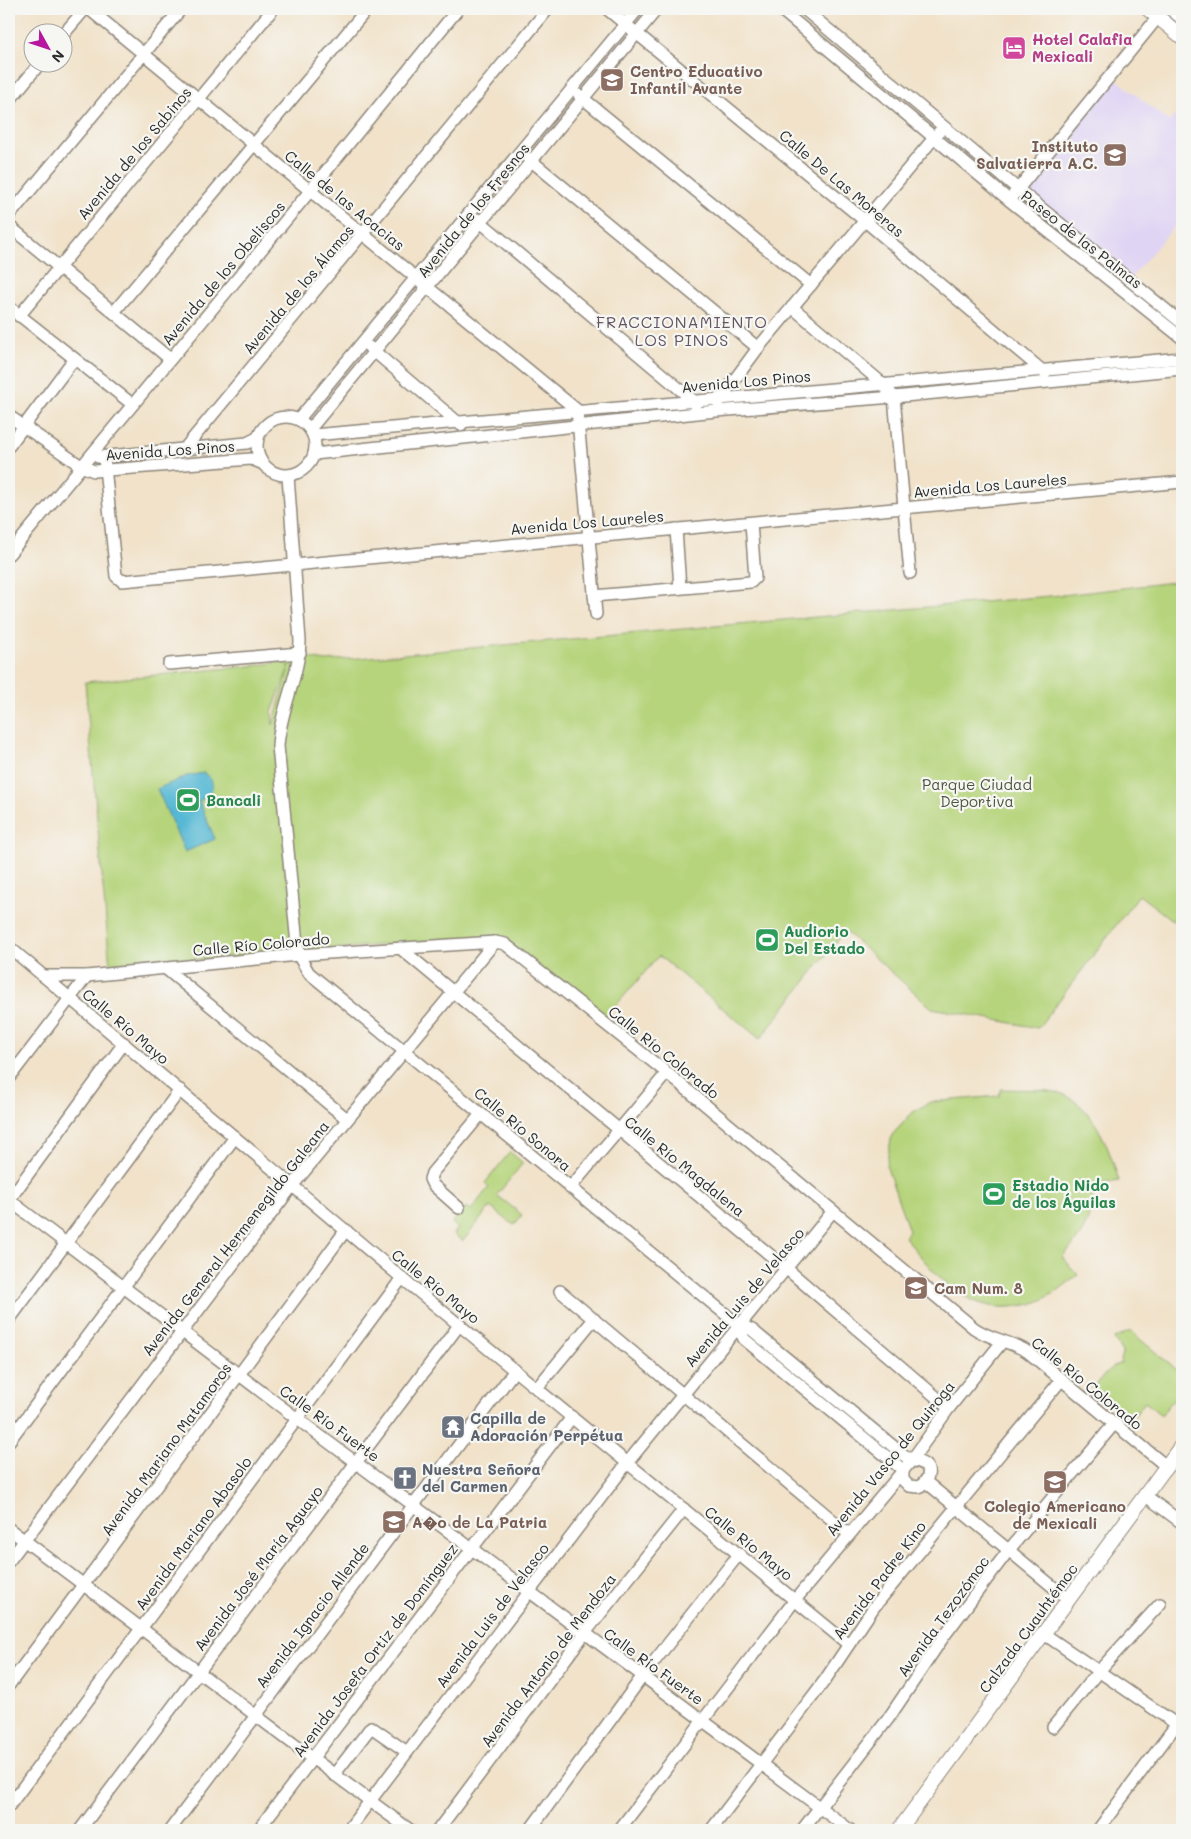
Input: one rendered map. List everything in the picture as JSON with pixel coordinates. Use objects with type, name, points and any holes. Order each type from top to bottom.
[{"type":"main road","points":[[1172,9],[1182,17]]},
{"type":"main road","points":[[1153,13],[1182,37]]},
{"type":"main road","name":"Calzada Cuauhtémoc","points":[[899,1830],[1182,1445]]},
{"type":"street","points":[[72,24],[85,9]]},
{"type":"street","name":"Calle de las Acacias","points":[[89,9],[577,410]]},
{"type":"street","points":[[9,216],[181,9]]},
{"type":"street","name":"Avenida de los Sabinos","points":[[19,316],[272,9]]},
{"type":"street","points":[[114,312],[367,9]]},
{"type":"street","name":"Avenida de los Obeliscos","points":[[9,554],[458,9]]},
{"type":"street","name":"Avenida de los Álamos","points":[[185,448],[548,9]]},
{"type":"street","name":"Calle De Las Moreras","points":[[607,9],[864,220],[1056,382]]},
{"type":"street","name":"Avenida de los Fresnos","points":[[298,419],[638,9]]},
{"type":"street","name":"Avenida de los Fresnos","points":[[311,432],[583,98],[658,9]]},
{"type":"street","name":"Paseo de las Palmas","points":[[780,9],[935,136],[1009,200],[1182,338]]},
{"type":"street","name":"Paseo de las Palmas","points":[[805,9],[1018,190],[1182,323]]},
{"type":"street","points":[[1009,200],[1153,13]]},
{"type":"street","points":[[9,101],[33,72]]},
{"type":"street","points":[[572,89],[811,285]]},
{"type":"street","points":[[716,411],[719,399],[758,348],[944,126]]},
{"type":"street","points":[[520,152],[758,348]]},
{"type":"street","points":[[470,213],[695,402],[697,414]]},
{"type":"street","points":[[9,226],[170,359]]},
{"type":"street","points":[[9,307],[132,404]]},
{"type":"street","points":[[792,307],[883,384],[894,397],[910,573]]},
{"type":"street","points":[[363,342],[460,423],[470,437]]},
{"type":"street","name":"Avenida Los Pinos","points":[[311,432],[460,423],[577,410],[695,402],[1182,358]]},
{"type":"street","points":[[9,446],[74,359]]},
{"type":"street","name":"Avenida Los Pinos","points":[[314,454],[716,411],[894,397],[1182,369]]},
{"type":"street","points":[[577,410],[596,614]]},
{"type":"street","points":[[9,416],[81,466]]},
{"type":"street","points":[[290,417],[298,419],[311,432],[314,454],[307,466],[288,476],[273,473],[261,462],[257,455],[257,438],[261,430],[274,419],[290,417]]},
{"type":"street","name":"Avenida Los Pinos","points":[[81,466],[95,458],[185,448],[247,444],[257,438]]},
{"type":"street","name":"Avenida Los Laureles","points":[[104,457],[118,580],[122,581],[1182,482]]},
{"type":"street","name":"Avenida Los Pinos","points":[[81,466],[94,470],[105,470],[251,459],[261,462]]},
{"type":"street","points":[[288,476],[296,565],[300,653],[283,712],[278,746],[298,955]]},
{"type":"street","points":[[594,596],[751,582],[755,578],[752,523]]},
{"type":"street","points":[[676,529],[680,588]]},
{"type":"street","points":[[168,664],[300,653]]},
{"type":"street","name":"Calle Río Colorado","points":[[43,976],[87,976],[298,955],[495,942],[505,944],[516,950],[667,1073],[974,1328],[991,1339],[1020,1347],[1062,1379],[1167,1467]]},
{"type":"street","name":"Avenida General Hermenegildo Galeana","points":[[9,1561],[293,1185],[495,942]]},
{"type":"street","name":"Calle Río Magdalena","points":[[400,948],[452,994],[787,1269],[949,1408]]},
{"type":"street","name":"Calle Río Mayo","points":[[10,952],[43,976],[402,1278],[848,1644]]},
{"type":"street","name":"Calle Río Sonora","points":[[298,955],[310,973],[738,1325],[752,1330],[911,1461],[920,1461],[927,1466],[929,1474],[926,1482],[918,1487],[909,1486],[903,1480],[903,1470],[744,1339],[738,1325]]},
{"type":"street","points":[[165,968],[347,1120]]},
{"type":"street","points":[[9,1078],[87,976]]},
{"type":"street","points":[[9,1200],[124,1044]]},
{"type":"street","points":[[570,1188],[667,1073]]},
{"type":"street","points":[[9,1320],[180,1090]]},
{"type":"street","points":[[459,1208],[433,1185],[430,1179],[432,1173],[481,1114]]},
{"type":"street","points":[[9,1441],[235,1137]]},
{"type":"street","name":"Calle Río Fuerte","points":[[9,1200],[296,1418],[414,1504],[528,1592],[850,1830]]},
{"type":"street","name":"Avenida Luis de Velasco","points":[[348,1830],[628,1462],[833,1211]]},
{"type":"street","name":"Avenida Mariano Matamoros","points":[[9,1685],[346,1230]]},
{"type":"street","name":"Avenida Mariano Abasolo","points":[[9,1806],[402,1278]]},
{"type":"street","points":[[560,1291],[849,1534]]},
{"type":"street","points":[[537,1388],[594,1319]]},
{"type":"street","name":"Avenida José María Aguayo","points":[[80,1830],[460,1324]]},
{"type":"street","name":"Avenida Vasco de Quiroga","points":[[619,1830],[795,1600],[911,1461],[949,1408],[1002,1342]]},
{"type":"street","name":"Avenida Ignacio Allende","points":[[170,1830],[515,1370]]},
{"type":"street","name":"Avenida Padre Kino","points":[[711,1830],[826,1680],[874,1607],[955,1506],[1062,1379]]},
{"type":"street","name":"Avenida Josefa Ortiz de Domínguez","points":[[258,1830],[572,1417]]},
{"type":"street","name":"Avenida Tezozómoc","points":[[802,1830],[888,1719],[944,1636],[1008,1551],[1114,1424]]},
{"type":"street","points":[[926,1482],[1069,1600]]},
{"type":"street","points":[[1146,1496],[1182,1522]]},
{"type":"street","name":"Avenida Antonio de Mendoza","points":[[438,1830],[585,1633],[684,1509]]},
{"type":"street","points":[[9,1529],[199,1671],[311,1759],[410,1830]]},
{"type":"street","points":[[530,1830],[642,1677],[739,1554]]},
{"type":"street","points":[[1053,1727],[1098,1672],[1160,1604]]},
{"type":"street","points":[[1044,1634],[1098,1672],[1181,1724],[1098,1830]]},
{"type":"street","points":[[334,1775],[371,1727],[407,1752]]},
{"type":"shaded area","name":"Instituto Salvatierra A.C.","points":[[1114,77],[1169,122],[1182,108],[1182,217],[1129,280],[1021,188]]},
{"type":"green space","name":"Parque Ciudad Deportiva","points":[[1182,581],[1182,924],[1177,924],[1139,895],[1038,1028],[932,1008],[845,931],[760,1039],[659,956],[604,1019],[499,939],[472,938],[110,966],[85,682],[260,665],[291,660],[293,655],[326,661],[1072,594]],"holes":[[[290,664],[273,725],[272,712]]]},
{"type":"green space","name":"Estadio Nido de los Águilas","points":[[1001,1089],[1061,1093],[1077,1103],[1087,1112],[1107,1145],[1119,1181],[1094,1185],[1091,1208],[1086,1225],[1077,1240],[1062,1257],[1078,1275],[1043,1300],[1018,1306],[1000,1307],[983,1304],[967,1298],[940,1277],[916,1251],[905,1237],[909,1231],[886,1165],[892,1135],[913,1112],[930,1102],[999,1096]]},
{"type":"green space","points":[[510,1152],[523,1163],[497,1195],[522,1215],[514,1225],[490,1207],[463,1241],[454,1234],[458,1228],[452,1223],[466,1207],[471,1210],[489,1187],[485,1183]]},
{"type":"green space","points":[[1130,1331],[1182,1374],[1182,1389],[1161,1415],[1145,1402],[1131,1420],[1091,1388],[1114,1366],[1121,1363],[1122,1352],[1114,1339]]},
{"type":"water","points":[[203,773],[211,780],[212,788],[199,801],[215,839],[185,852],[157,789],[187,776]]},
{"type":"place","name":"Hotel Calafia Mexicali","points":[[1014,48]]},
{"type":"place","name":"Centro Educativo Infantil Avante","points":[[612,80]]},
{"type":"place","name":"Instituto Salvatierra A.C.","points":[[1115,155]]},
{"type":"place","name":"Bancali","points":[[188,800]]},
{"type":"place","name":"Audiorio Del Estado","points":[[767,940]]},
{"type":"place","name":"Estadio Nido de los Águilas","points":[[994,1194]]},
{"type":"place","name":"Cam Num. 8","points":[[916,1288]]},
{"type":"place","name":"Capilla de Adoración Perpétua","points":[[453,1427]]},
{"type":"place","name":"Nuestra Señora del Carmen","points":[[405,1478]]},
{"type":"place","name":"Colegio Americano de Mexicali","points":[[1055,1482]]},
{"type":"place","name":"A�o de La Patria","points":[[394,1522]]},
{"type":"district","name":"FRACCIONAMIENTO LOS PINOS","points":[[682,330]]}]
